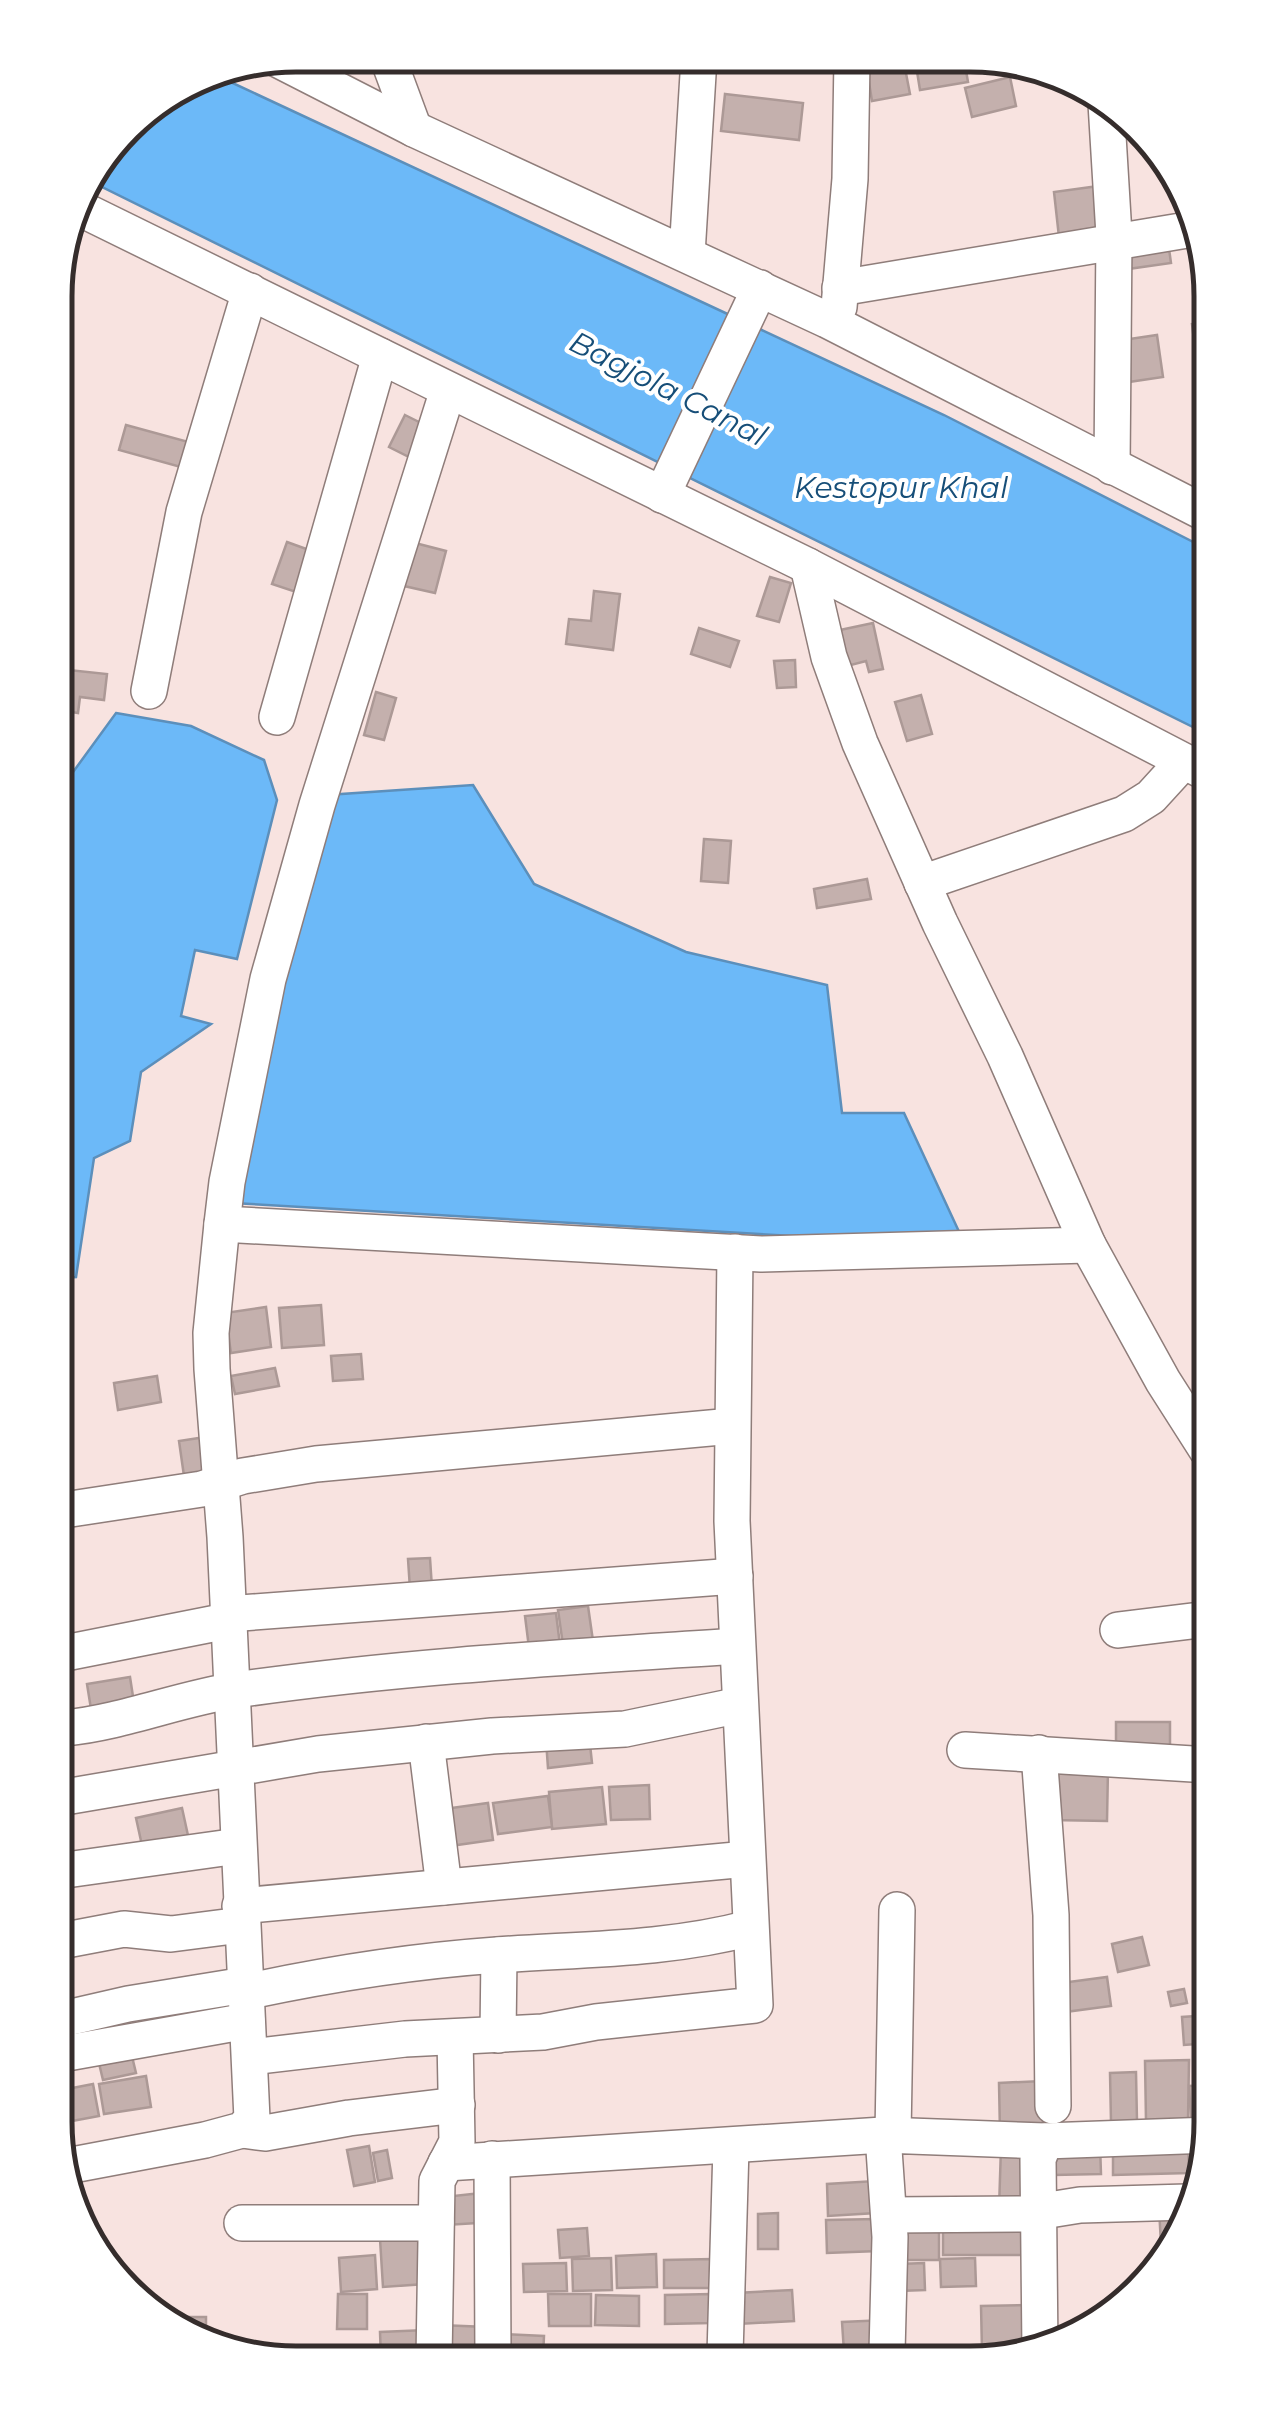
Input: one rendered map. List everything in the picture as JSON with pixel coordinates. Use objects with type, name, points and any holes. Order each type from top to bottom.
[{"type":"street","points":[[302,72],[414,129],[760,288],[1194,507]]},
{"type":"street","points":[[393,72],[414,129]]},
{"type":"street","points":[[688,254],[698,72]]},
{"type":"street","points":[[837,326],[850,179],[852,72]]},
{"type":"street","points":[[1107,119],[1114,240],[1112,467]]},
{"type":"street","points":[[89,213],[808,566],[1193,767],[1124,814],[922,883]]},
{"type":"street","points":[[840,288],[1184,230]]},
{"type":"street","points":[[662,494],[760,288]]},
{"type":"street","points":[[149,691],[184,512],[250,291]]},
{"type":"street","points":[[277,717],[380,356]]},
{"type":"street","points":[[242,2130],[253,2112],[212,1334],[222,1224],[268,979],[317,804],[448,390]]},
{"type":"street","points":[[808,566],[830,657],[860,743],[922,883],[1005,1056],[1088,1245],[1194,1430]]},
{"type":"street","points":[[222,1224],[735,1252],[1088,1245]]},
{"type":"street","points":[[250,2057],[405,2039],[498,2036],[755,2005],[735,1576],[735,1252]]},
{"type":"street","points":[[72,1509],[202,1489],[242,1476],[316,1464],[732,1426]]},
{"type":"street","points":[[72,1650],[227,1617],[735,1576]]},
{"type":"street","points":[[1118,1630],[1194,1621]]},
{"type":"street","points":[[72,1727],[118,1721],[231,1691],[435,1666],[738,1646]]},
{"type":"street","points":[[72,1796],[235,1766],[426,1742],[625,1728],[740,1705]]},
{"type":"street","points":[[426,1742],[444,1887]]},
{"type":"street","points":[[965,1750],[1194,1764]]},
{"type":"street","points":[[1039,1753],[1051,1915],[1053,2106]]},
{"type":"street","points":[[72,1869],[238,1846]]},
{"type":"street","points":[[72,1939],[124,1930],[171,1934],[241,1916],[444,1887],[747,1859]]},
{"type":"street","points":[[887,2346],[888,2134],[897,1910]]},
{"type":"street","points":[[72,2051],[364,1968],[707,1940],[750,1928]]},
{"type":"street","points":[[498,1955],[498,2036]]},
{"type":"street","points":[[72,2017],[128,2004],[246,1999]]},
{"type":"street","points":[[434,2346],[438,2172],[457,2142],[455,2037]]},
{"type":"street","points":[[77,2164],[242,2130],[265,2133],[457,2105]]},
{"type":"street","points":[[446,2163],[888,2134],[1045,2141],[1194,2136]]},
{"type":"street","points":[[1040,2335],[1038,2159],[1045,2141]]},
{"type":"street","points":[[724,2346],[731,2147]]},
{"type":"street","points":[[492,2160],[493,2346]]},
{"type":"street","points":[[889,2214],[1038,2213],[1080,2204],[1179,2202]]},
{"type":"street","points":[[242,2224],[436,2223]]},
{"type":"water","name":"Kestopur Khal","points":[[231,82],[944,415],[1194,542],[1194,728],[102,187],[128,149],[160,119]]},
{"type":"water","points":[[116,713],[191,726],[264,760],[277,800],[237,959],[195,950],[181,1016],[211,1024],[141,1072],[130,1141],[94,1158],[76,1277],[72,1277],[72,774]]},
{"type":"water","points":[[473,785],[534,884],[686,952],[827,985],[842,1113],[904,1113],[961,1236],[793,1236],[233,1203],[327,795]]},
{"type":"building","points":[[867,72],[906,72],[910,94],[872,101]]},
{"type":"building","points":[[917,72],[966,72],[968,82],[920,90]]},
{"type":"building","points":[[1010,77],[1016,106],[972,117],[965,88]]},
{"type":"building","points":[[725,94],[803,103],[799,140],[721,131]]},
{"type":"building","points":[[1106,185],[1112,231],[1059,237],[1054,192]]},
{"type":"building","points":[[1167,234],[1171,263],[1128,269],[1124,242]]},
{"type":"building","points":[[1157,335],[1163,377],[1122,383],[1116,341]]},
{"type":"building","points":[[405,415],[431,428],[415,460],[389,447]]},
{"type":"building","points":[[126,425],[196,444],[188,469],[119,450]]},
{"type":"building","points":[[287,542],[323,555],[308,596],[272,584]]},
{"type":"building","points":[[415,543],[446,551],[435,593],[404,586]]},
{"type":"building","points":[[770,577],[791,583],[779,622],[757,616]]},
{"type":"building","points":[[594,591],[620,594],[613,650],[566,644],[569,619],[591,621]]},
{"type":"building","points":[[873,623],[883,669],[869,672],[866,661],[847,666],[840,630]]},
{"type":"building","points":[[699,628],[739,641],[730,667],[691,654]]},
{"type":"building","points":[[795,660],[796,687],[777,688],[774,661]]},
{"type":"building","points":[[72,670],[107,674],[104,700],[80,697],[78,713],[72,712]]},
{"type":"building","points":[[376,692],[396,698],[384,740],[364,735]]},
{"type":"building","points":[[921,695],[932,734],[907,741],[895,702]]},
{"type":"building","points":[[704,839],[731,841],[728,883],[701,881]]},
{"type":"building","points":[[867,879],[871,899],[817,908],[814,889]]},
{"type":"building","points":[[321,1305],[324,1345],[282,1348],[279,1308]]},
{"type":"building","points":[[266,1307],[271,1347],[231,1353],[225,1313]]},
{"type":"building","points":[[361,1354],[363,1379],[333,1381],[331,1356]]},
{"type":"building","points":[[275,1368],[279,1386],[235,1394],[231,1376]]},
{"type":"building","points":[[157,1376],[161,1402],[118,1410],[114,1383]]},
{"type":"building","points":[[212,1436],[217,1471],[184,1476],[179,1441]]},
{"type":"building","points":[[430,1558],[432,1588],[410,1589],[408,1559]]},
{"type":"building","points":[[588,1606],[593,1641],[563,1645],[558,1610]]},
{"type":"building","points":[[556,1613],[560,1645],[529,1648],[525,1616]]},
{"type":"building","points":[[130,1677],[134,1703],[91,1709],[87,1684]]},
{"type":"building","points":[[1116,1722],[1170,1722],[1170,1748],[1116,1749]]},
{"type":"building","points":[[589,1735],[592,1763],[548,1768],[546,1740]]},
{"type":"building","points":[[1053,1767],[1108,1769],[1107,1821],[1051,1820]]},
{"type":"building","points":[[649,1785],[650,1819],[611,1820],[609,1787]]},
{"type":"building","points":[[602,1787],[606,1824],[552,1829],[549,1792]]},
{"type":"building","points":[[548,1796],[552,1827],[498,1834],[493,1803]]},
{"type":"building","points":[[488,1803],[493,1840],[450,1846],[444,1809]]},
{"type":"building","points":[[182,1808],[189,1840],[143,1850],[136,1818]]},
{"type":"building","points":[[1142,1937],[1149,1965],[1118,1972],[1112,1944]]},
{"type":"building","points":[[1107,1977],[1111,2006],[1065,2012],[1061,1983]]},
{"type":"building","points":[[1184,1989],[1187,2003],[1171,2006],[1168,1992]]},
{"type":"building","points":[[1194,2016],[1194,2044],[1184,2045],[1182,2017]]},
{"type":"building","points":[[130,2048],[136,2073],[103,2080],[97,2055]]},
{"type":"building","points":[[1189,2060],[1188,2121],[1146,2121],[1145,2061]]},
{"type":"building","points":[[1136,2072],[1137,2121],[1111,2122],[1110,2073]]},
{"type":"building","points":[[146,2076],[151,2107],[104,2114],[99,2084]]},
{"type":"building","points":[[1042,2081],[1043,2131],[1000,2133],[999,2083]]},
{"type":"building","points":[[93,2084],[99,2116],[72,2121],[72,2088]]},
{"type":"building","points":[[1189,2086],[1194,2086],[1194,2119],[1191,2119]]},
{"type":"building","points":[[1188,2141],[1188,2173],[1113,2175],[1113,2142]]},
{"type":"building","points":[[1100,2144],[1101,2174],[1054,2175],[1054,2145]]},
{"type":"building","points":[[369,2146],[375,2182],[354,2186],[347,2150]]},
{"type":"building","points":[[1001,2147],[1033,2148],[1031,2210],[999,2209]]},
{"type":"building","points":[[387,2150],[392,2178],[378,2181],[373,2153]]},
{"type":"building","points":[[875,2181],[876,2213],[828,2216],[827,2184]]},
{"type":"building","points":[[491,2192],[493,2222],[446,2225],[444,2197]]},
{"type":"building","points":[[1159,2207],[1175,2211],[1161,2238]]},
{"type":"building","points":[[778,2213],[778,2249],[758,2249],[758,2214]]},
{"type":"building","points":[[877,2219],[878,2251],[827,2253],[826,2220]]},
{"type":"building","points":[[939,2222],[939,2260],[894,2260],[894,2223]]},
{"type":"building","points":[[943,2222],[1035,2222],[1034,2255],[943,2255]]},
{"type":"building","points":[[587,2228],[589,2256],[560,2258],[558,2230]]},
{"type":"building","points":[[421,2236],[425,2284],[383,2287],[380,2239]]},
{"type":"building","points":[[656,2254],[657,2287],[617,2288],[616,2256]]},
{"type":"building","points":[[375,2255],[377,2289],[341,2292],[339,2258]]},
{"type":"building","points":[[611,2258],[612,2290],[573,2291],[572,2259]]},
{"type":"building","points":[[975,2258],[976,2286],[941,2287],[940,2259]]},
{"type":"building","points":[[712,2259],[712,2288],[664,2288],[664,2260]]},
{"type":"building","points":[[566,2263],[567,2291],[524,2292],[523,2264]]},
{"type":"building","points":[[924,2263],[925,2290],[899,2291],[898,2264]]},
{"type":"building","points":[[792,2290],[794,2321],[738,2324],[736,2293]]},
{"type":"building","points":[[338,2294],[367,2294],[367,2329],[337,2329]]},
{"type":"building","points":[[548,2294],[591,2294],[591,2326],[549,2326]]},
{"type":"building","points":[[711,2294],[711,2323],[665,2324],[665,2295]]},
{"type":"building","points":[[596,2295],[639,2296],[639,2326],[595,2325]]},
{"type":"building","points":[[1034,2305],[1035,2336],[982,2345],[981,2306]]},
{"type":"building","points":[[189,2317],[206,2317],[205,2325]]},
{"type":"building","points":[[886,2320],[885,2346],[844,2346],[842,2322]]},
{"type":"building","points":[[440,2325],[486,2327],[485,2346],[439,2346]]},
{"type":"building","points":[[426,2330],[427,2346],[381,2346],[380,2332]]},
{"type":"building","points":[[504,2334],[544,2336],[544,2346],[503,2346]]},
{"type":"water label","name":"Bagjola Canal","points":[[668,389]]}]
